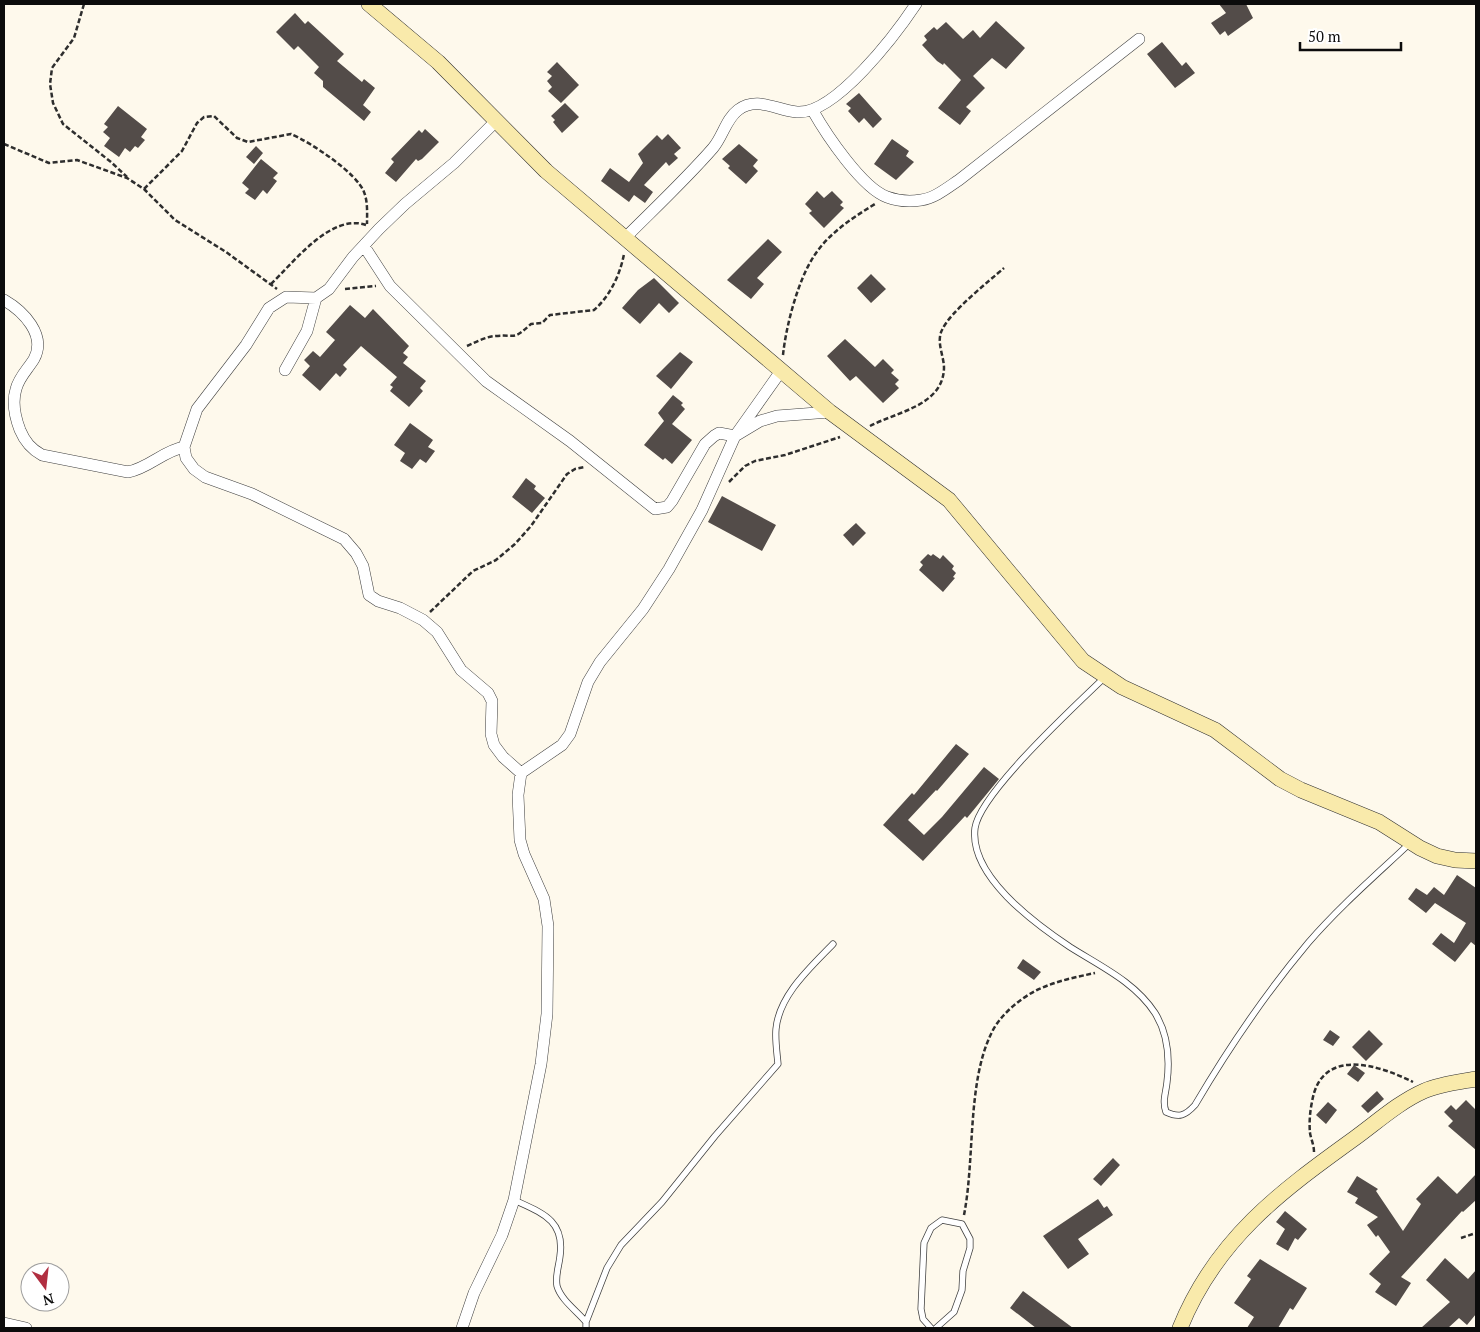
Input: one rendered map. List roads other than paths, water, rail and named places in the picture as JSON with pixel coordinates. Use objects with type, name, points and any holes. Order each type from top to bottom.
[{"type":"street","points":[[369,4],[438,62],[495,122],[546,171],[830,412],[948,500],[999,558],[1062,638],[1083,661],[1104,677],[1215,730],[1280,779],[1301,790],[1380,822],[1436,856],[1455,860],[1476,861]]},
{"type":"street","points":[[626,237],[714,147],[732,116],[740,109],[752,104],[771,105],[797,112],[813,111],[831,100],[860,73],[904,23],[916,4]]},
{"type":"street","points":[[813,111],[826,136],[847,162],[886,197],[906,201],[923,200],[939,193],[959,180],[1139,39]]},
{"type":"street","points":[[495,122],[454,163],[405,204],[379,229],[329,290],[319,296],[286,297],[269,308],[246,345],[204,397],[191,422],[184,447],[186,458],[194,469],[205,477],[252,494],[344,539],[356,553],[363,566],[369,595],[378,601],[400,608],[423,620],[441,638],[461,670],[488,693],[492,701],[491,734],[494,745],[503,757],[521,773]]},
{"type":"street","points":[[364,246],[390,286],[492,385],[570,441],[655,509],[667,507],[672,501],[686,474],[710,438],[719,434],[735,436],[760,421],[777,416],[830,412]]},
{"type":"street","points":[[285,370],[307,332],[319,296]]},
{"type":"street","points":[[4,300],[32,325],[37,340],[34,359],[16,389],[14,404],[16,420],[23,438],[32,450],[42,455],[76,461],[101,469],[128,472],[142,468],[165,452],[184,447]]},
{"type":"street","points":[[462,1328],[474,1294],[502,1235],[514,1200],[542,1064],[549,958],[548,926],[544,899],[524,854],[520,840],[518,796],[521,773],[562,745],[570,734],[588,682],[600,662],[643,608],[669,569],[702,510],[735,436],[781,371]]},
{"type":"street","points":[[1180,1328],[1198,1288],[1222,1252],[1262,1210],[1311,1170],[1402,1103],[1427,1090],[1476,1078]]},
{"type":"street","points":[[4,1323],[26,1328]]},
{"type":"lane","points":[[1104,677],[1063,717],[984,805],[976,826],[975,841],[982,862],[995,883],[1013,902],[1043,929],[1139,992],[1155,1014],[1166,1036],[1168,1063],[1163,1103],[1166,1112],[1176,1116],[1186,1114],[1195,1106],[1241,1032],[1308,944],[1331,918],[1411,842]]},
{"type":"lane","points":[[586,1325],[606,1268],[621,1245],[662,1202],[715,1136],[778,1064],[776,1031],[778,1015],[788,996],[833,944]]},
{"type":"lane","points":[[514,1200],[545,1215],[556,1226],[561,1242],[557,1286],[562,1296],[586,1325]]},
{"type":"lane","points":[[932,1328],[923,1319],[921,1309],[924,1243],[931,1228],[942,1220],[962,1224],[970,1239],[970,1248],[963,1271],[962,1290],[954,1312],[936,1328]]}]
